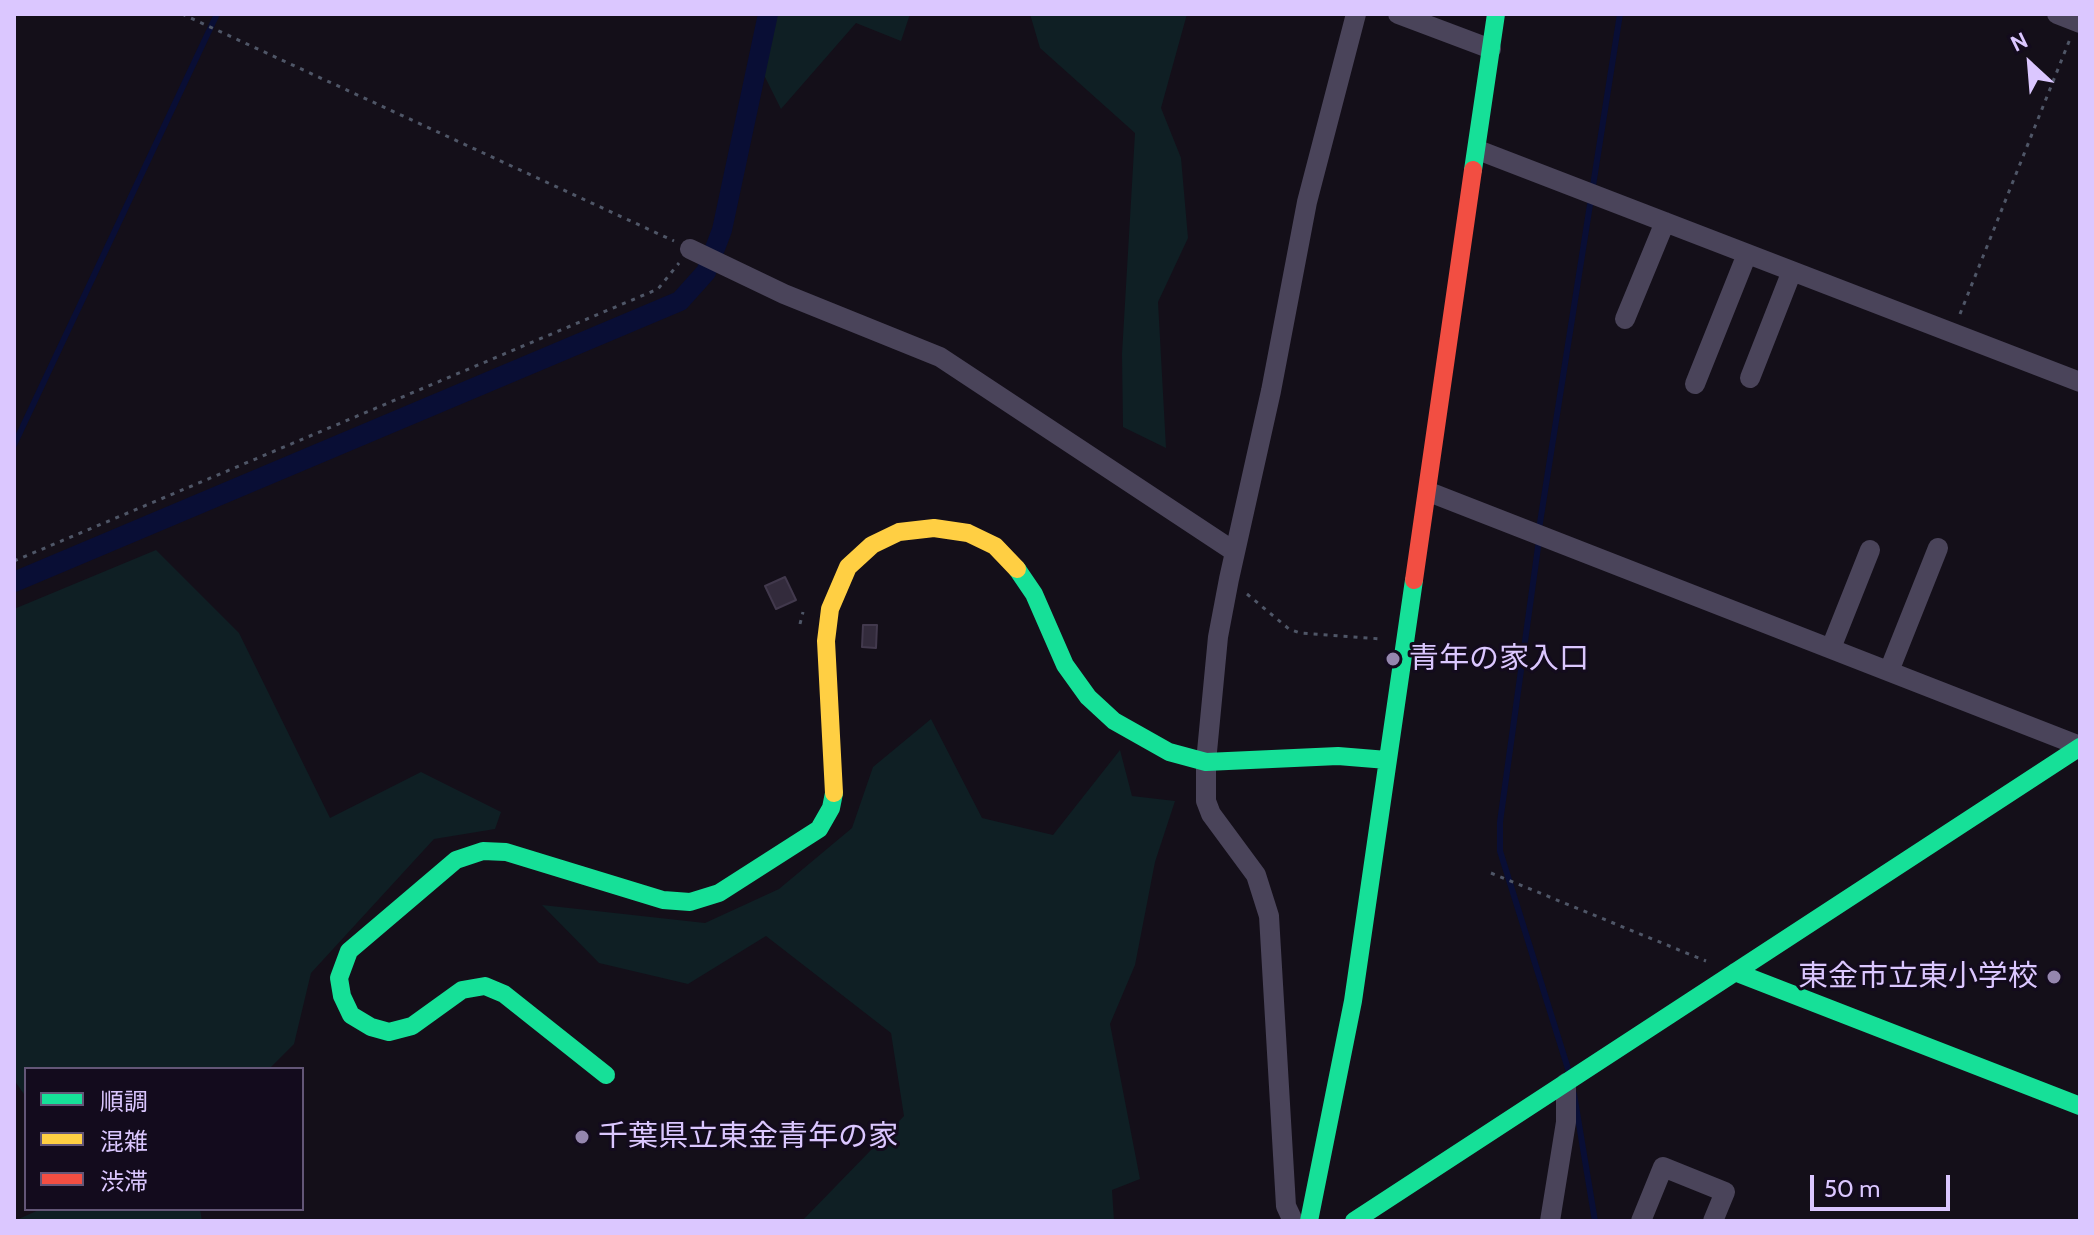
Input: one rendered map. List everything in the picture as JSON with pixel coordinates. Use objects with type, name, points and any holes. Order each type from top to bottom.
[{"type":"street","points":[[1293,1221],[1286,1206],[1269,916],[1256,875],[1211,814],[1206,801],[1206,762],[1218,637],[1229,579],[1271,391],[1307,202],[1356,14]]},
{"type":"street","points":[[1398,14],[1491,49]]},
{"type":"street","points":[[1309,1221],[1353,1001],[1496,14]]},
{"type":"street","points":[[2057,14],[2078,22]]},
{"type":"street","points":[[1478,150],[2080,382]]},
{"type":"street","points":[[1625,319],[1665,222]]},
{"type":"street","points":[[690,249],[784,294],[940,357],[1235,552]]},
{"type":"street","points":[[1695,384],[1747,254]]},
{"type":"street","points":[[1750,378],[1792,271]]},
{"type":"street","points":[[1429,492],[2080,747]]},
{"type":"street","points":[[606,1075],[504,994],[485,986],[462,990],[412,1026],[389,1032],[371,1027],[351,1015],[342,996],[339,978],[349,951],[456,860],[483,851],[506,852],[663,900],[690,902],[719,893],[819,829],[831,808],[836,782],[826,641],[830,609],[848,567],[872,545],[899,532],[934,528],[968,533],[995,546],[1014,565],[1034,594],[1065,665],[1088,697],[1114,721],[1169,752],[1206,762],[1238,763],[1338,756],[1387,760]]},
{"type":"street","points":[[1889,671],[1938,548]]},
{"type":"street","points":[[1831,648],[1870,550]]},
{"type":"street","points":[[1354,1221],[2080,747]]},
{"type":"street","points":[[1735,972],[2080,1106]]},
{"type":"street","points":[[1550,1221],[1566,1122],[1566,1083]]},
{"type":"street","points":[[1641,1221],[1663,1167],[1725,1192],[1713,1221]]},
{"type":"path","points":[[14,561],[658,289],[690,249],[182,14]]},
{"type":"path","points":[[1953,333],[2078,22]]},
{"type":"path","points":[[1229,579],[1289,629],[1300,633],[1404,641]]},
{"type":"path","points":[[1491,873],[1706,961]]},
{"type":"shaded area","points":[[772,14],[910,14],[901,41],[856,23],[781,109],[759,65]]},
{"type":"shaded area","points":[[1030,14],[1187,14],[1161,108],[1181,158],[1188,238],[1158,302],[1166,448],[1123,427],[1122,354],[1135,133],[1040,48]]},
{"type":"shaded area","points":[[156,550],[239,633],[330,818],[421,772],[501,812],[495,829],[434,839],[311,973],[294,1044],[271,1067],[24,1067],[24,1094],[14,1080],[14,609]]},
{"type":"shaded area","points":[[931,719],[982,818],[1053,835],[1120,750],[1132,796],[1175,801],[1155,862],[1135,965],[1110,1024],[1140,1179],[1112,1190],[1114,1221],[802,1221],[904,1116],[891,1033],[766,936],[688,984],[599,963],[542,905],[705,923],[779,889],[852,828],[873,767]]},
{"type":"shaded area","points":[[36,1211],[200,1211],[202,1221],[14,1221]]},
{"type":"building","points":[[785,577],[796,600],[776,609],[765,586]]},
{"type":"building","points":[[863,625],[877,625],[876,648],[862,647]]},
{"type":"waterway","points":[[14,445],[217,14]]},
{"type":"waterway","points":[[14,582],[680,301],[706,272],[722,230],[768,14]]},
{"type":"waterway","points":[[1539,529],[1620,14]]},
{"type":"waterway","points":[[1539,540],[1500,822],[1500,851],[1569,1072]]},
{"type":"waterway","points":[[1574,1094],[1595,1221]]},
{"type":"traffic: fast","points":[[1473,170],[1496,14]]},
{"type":"traffic: fast","points":[[1017,569],[1034,594],[1065,665],[1088,697],[1114,721],[1169,752],[1206,762],[1338,756],[1387,760]]},
{"type":"traffic: fast","points":[[1309,1221],[1353,1001],[1414,580]]},
{"type":"traffic: fast","points":[[1354,1221],[2080,747]]},
{"type":"traffic: fast","points":[[606,1075],[504,994],[485,986],[462,990],[412,1026],[389,1032],[371,1027],[351,1015],[342,996],[339,978],[349,951],[456,860],[483,851],[506,852],[663,900],[690,902],[719,893],[819,829],[831,808],[834,793]]},
{"type":"traffic: fast","points":[[1735,972],[2080,1106]]},
{"type":"traffic: slow","points":[[834,793],[826,641],[830,609],[848,567],[872,545],[899,532],[934,528],[968,533],[995,546],[1017,569]]},
{"type":"traffic: jam","points":[[1414,580],[1473,170]]},
{"type":"place","name":"青年の家入口","points":[[1393,659]]},
{"type":"place","name":"東金市立東小学校","points":[[2054,977]]},
{"type":"place","name":"千葉県立東金青年の家","points":[[582,1137]]}]
